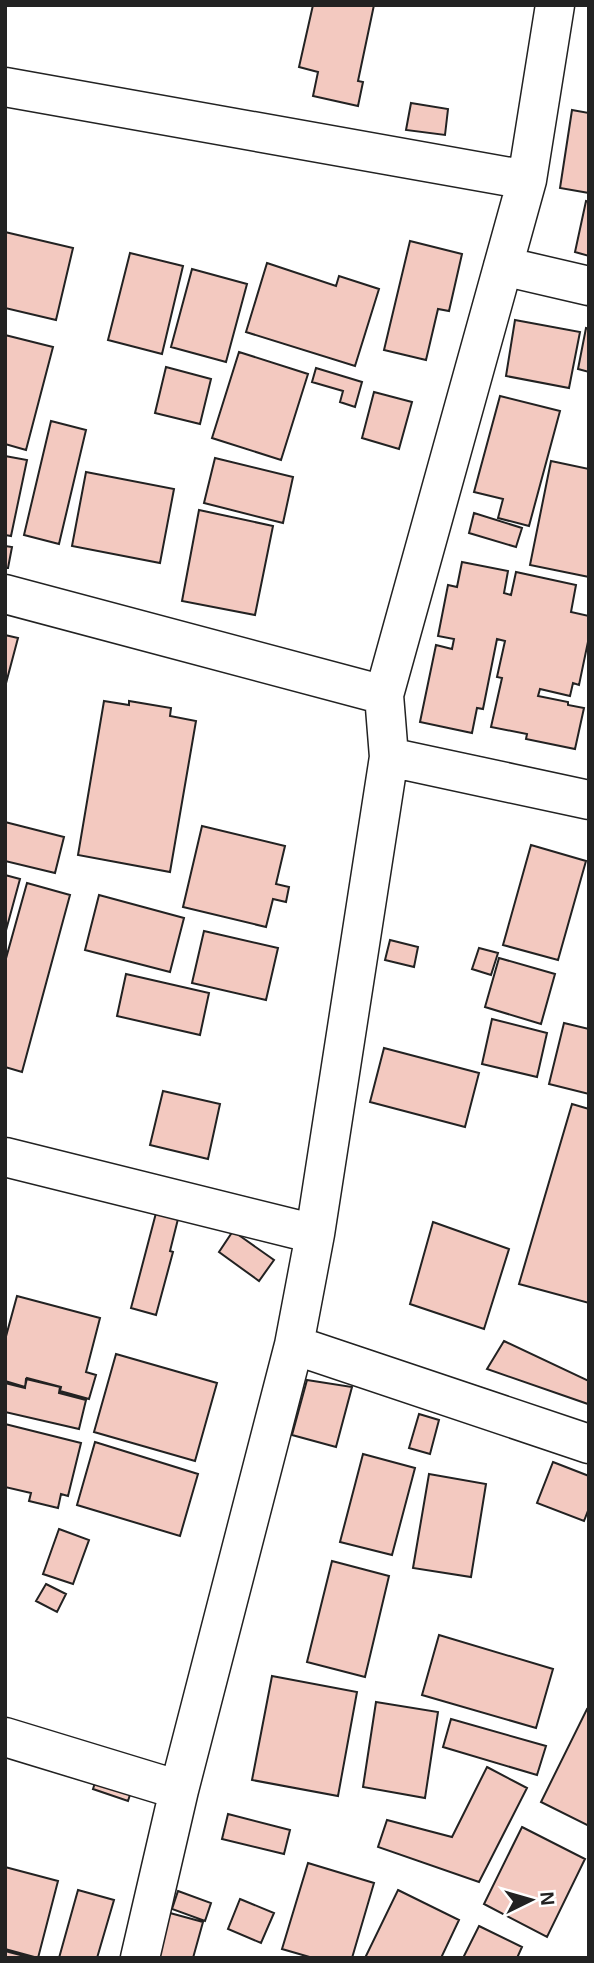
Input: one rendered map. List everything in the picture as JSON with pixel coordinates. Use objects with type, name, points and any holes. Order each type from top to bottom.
[{"type":"street","points":[[140,1958],[179,1790],[294,1345],[315,1234],[389,757],[384,695],[527,180],[555,5]]},
{"type":"street","points":[[5,87],[527,180]]},
{"type":"street","points":[[503,266],[589,286]]},
{"type":"street","points":[[5,594],[384,695]]},
{"type":"street","points":[[389,757],[589,800]]},
{"type":"street","points":[[5,1157],[315,1234]]},
{"type":"street","points":[[294,1345],[589,1444]]},
{"type":"street","points":[[5,1737],[179,1790]]},
{"type":"building","points":[[313,5],[374,5],[358,81],[363,82],[358,106],[313,96],[318,72],[299,67]]},
{"type":"building","points":[[411,103],[448,109],[445,135],[406,130]]},
{"type":"building","points":[[572,110],[589,113],[589,193],[560,188]]},
{"type":"building","points":[[586,201],[589,202],[589,256],[575,252]]},
{"type":"building","points":[[5,232],[73,248],[56,320],[5,308]]},
{"type":"building","points":[[410,241],[462,254],[449,311],[438,309],[426,360],[384,350]]},
{"type":"building","points":[[130,253],[183,266],[162,354],[108,340]]},
{"type":"building","points":[[267,263],[336,286],[339,276],[379,289],[355,366],[246,332]]},
{"type":"building","points":[[192,269],[247,284],[226,362],[171,347]]},
{"type":"building","points":[[515,320],[580,332],[569,388],[506,376]]},
{"type":"building","points":[[586,328],[589,329],[589,372],[578,369]]},
{"type":"building","points":[[5,335],[53,347],[26,450],[5,444]]},
{"type":"building","points":[[239,352],[308,374],[281,460],[212,438]]},
{"type":"building","points":[[166,367],[211,379],[200,424],[155,413]]},
{"type":"building","points":[[316,368],[362,382],[355,407],[340,402],[343,391],[312,382]]},
{"type":"building","points":[[374,392],[412,402],[399,449],[362,438]]},
{"type":"building","points":[[500,396],[560,411],[529,526],[498,518],[503,499],[474,492]]},
{"type":"building","points":[[51,421],[86,430],[59,544],[24,535]]},
{"type":"building","points":[[5,456],[27,460],[11,536],[5,535]]},
{"type":"building","points":[[215,458],[293,477],[283,523],[204,503]]},
{"type":"building","points":[[551,461],[589,469],[589,577],[530,565]]},
{"type":"building","points":[[86,472],[174,489],[160,563],[72,546]]},
{"type":"building","points":[[199,510],[273,526],[255,615],[182,601]]},
{"type":"building","points":[[474,513],[522,528],[516,547],[469,533]]},
{"type":"building","points":[[5,546],[12,547],[8,568],[5,568]]},
{"type":"building","points":[[462,562],[508,571],[504,593],[511,595],[516,572],[576,585],[571,612],[589,616],[589,637],[579,685],[573,683],[570,696],[540,689],[538,696],[584,708],[575,749],[526,739],[527,734],[491,727],[502,678],[497,677],[505,641],[497,639],[483,709],[477,708],[472,733],[420,722],[436,645],[452,649],[454,639],[438,636],[448,585],[457,587]]},
{"type":"building","points":[[5,635],[18,638],[5,687]]},
{"type":"building","points":[[104,701],[129,705],[129,701],[171,708],[170,716],[196,721],[170,872],[78,855]]},
{"type":"building","points":[[5,822],[64,837],[55,873],[5,861]]},
{"type":"building","points":[[202,826],[285,846],[276,884],[289,887],[286,902],[273,899],[266,927],[183,907]]},
{"type":"building","points":[[531,845],[586,861],[558,960],[503,945]]},
{"type":"building","points":[[5,875],[20,879],[5,934]]},
{"type":"building","points":[[27,883],[70,895],[22,1072],[5,1067],[5,962]]},
{"type":"building","points":[[99,895],[184,918],[170,972],[85,950]]},
{"type":"building","points":[[204,931],[278,948],[266,1000],[192,983]]},
{"type":"building","points":[[390,940],[418,947],[414,967],[385,960]]},
{"type":"building","points":[[479,948],[498,953],[491,975],[472,969]]},
{"type":"building","points":[[499,958],[555,974],[541,1024],[485,1007]]},
{"type":"building","points":[[126,974],[209,993],[200,1035],[117,1016]]},
{"type":"building","points":[[492,1019],[547,1033],[537,1077],[482,1064]]},
{"type":"building","points":[[564,1023],[589,1029],[589,1094],[549,1084]]},
{"type":"building","points":[[384,1048],[479,1073],[465,1127],[370,1102]]},
{"type":"building","points":[[163,1091],[220,1104],[208,1159],[150,1145]]},
{"type":"building","points":[[572,1104],[589,1109],[589,1303],[519,1284]]},
{"type":"building","points":[[156,1213],[178,1219],[170,1251],[173,1252],[156,1315],[131,1308]]},
{"type":"building","points":[[433,1222],[509,1249],[484,1329],[410,1304]]},
{"type":"building","points":[[233,1231],[274,1260],[259,1281],[219,1252]]},
{"type":"building","points":[[17,1296],[100,1318],[86,1372],[96,1375],[89,1399],[60,1391],[61,1387],[27,1378],[25,1387],[5,1381],[5,1340]]},
{"type":"building","points":[[504,1341],[589,1381],[588,1404],[487,1369]]},
{"type":"building","points":[[116,1354],[217,1383],[195,1461],[94,1432]]},
{"type":"building","points":[[26,1379],[60,1387],[59,1393],[86,1400],[79,1429],[5,1412],[5,1383],[25,1388]]},
{"type":"building","points":[[307,1380],[352,1387],[336,1447],[292,1435]]},
{"type":"building","points":[[419,1414],[439,1420],[430,1454],[409,1448]]},
{"type":"building","points":[[5,1424],[81,1443],[68,1496],[61,1494],[58,1508],[29,1501],[31,1493],[5,1487]]},
{"type":"building","points":[[95,1442],[198,1474],[180,1536],[77,1505]]},
{"type":"building","points":[[363,1454],[415,1468],[392,1555],[340,1542]]},
{"type":"building","points":[[553,1462],[589,1476],[589,1508],[584,1521],[537,1503]]},
{"type":"building","points":[[429,1474],[486,1484],[471,1577],[413,1568]]},
{"type":"building","points":[[59,1529],[89,1540],[73,1584],[43,1574]]},
{"type":"building","points":[[332,1561],[389,1576],[365,1677],[307,1662]]},
{"type":"building","points":[[46,1584],[66,1594],[57,1612],[36,1601]]},
{"type":"building","points":[[439,1635],[553,1669],[536,1728],[422,1695]]},
{"type":"building","points":[[272,1676],[357,1692],[338,1796],[252,1780]]},
{"type":"building","points":[[376,1702],[438,1712],[425,1798],[363,1787]]},
{"type":"building","points":[[587,1709],[589,1710],[589,1826],[541,1802]]},
{"type":"building","points":[[451,1719],[546,1746],[537,1775],[443,1747]]},
{"type":"building","points":[[100,1767],[135,1779],[128,1801],[93,1789]]},
{"type":"building","points":[[487,1767],[527,1788],[479,1882],[378,1847],[387,1820],[452,1837]]},
{"type":"building","points":[[228,1814],[290,1830],[284,1854],[222,1839]]},
{"type":"building","points":[[522,1827],[585,1859],[547,1937],[484,1904]]},
{"type":"building","points":[[308,1863],[374,1883],[352,1958],[313,1958],[282,1949]]},
{"type":"building","points":[[5,1867],[58,1881],[38,1958],[5,1949]]},
{"type":"building","points":[[78,1890],[114,1900],[97,1958],[59,1958]]},
{"type":"building","points":[[398,1890],[459,1920],[441,1958],[365,1958]]},
{"type":"building","points":[[178,1891],[211,1903],[205,1921],[172,1909]]},
{"type":"building","points":[[240,1899],[274,1913],[261,1943],[228,1929]]},
{"type":"building","points":[[170,1913],[203,1922],[193,1958],[157,1958]]},
{"type":"building","points":[[479,1926],[522,1947],[517,1958],[463,1958]]},
{"type":"building","points":[[5,1951],[32,1958],[5,1958]]}]
